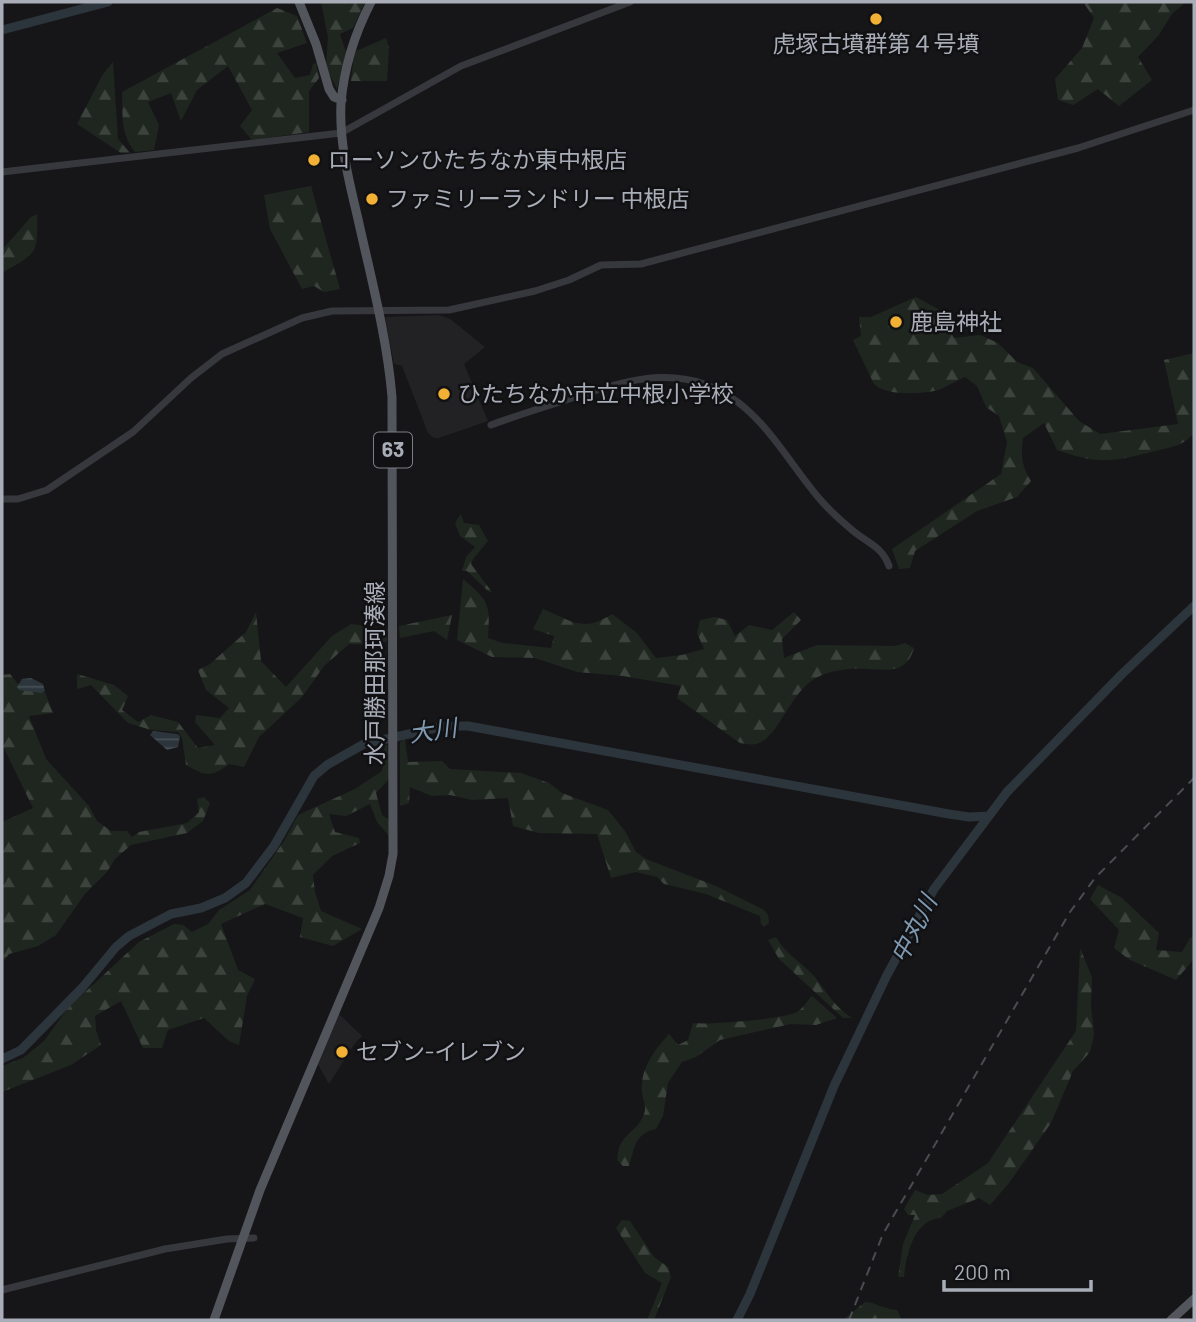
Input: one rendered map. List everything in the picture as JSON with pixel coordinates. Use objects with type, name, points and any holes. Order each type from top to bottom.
[{"type":"main road","points":[[299,2],[316,44],[329,89],[334,97],[342,100]]},
{"type":"main road","name":"水戸勝田那珂湊線","points":[[214,1320],[260,1190],[387,885],[395,835],[393,397],[389,362],[341,133],[342,100],[355,38],[371,2]]},
{"type":"main road","points":[[1171,1320],[1194,1299]]},
{"type":"street","points":[[2,172],[341,133],[460,66],[630,2]]},
{"type":"street","points":[[2,499],[31,496],[59,483],[104,449],[133,432],[191,378],[231,349],[311,316],[332,311],[449,310],[535,291],[569,280],[601,265],[641,264],[1078,148],[1194,110]]},
{"type":"street","points":[[491,425],[634,379],[664,377],[705,385],[727,395],[755,418],[826,506],[854,532],[883,552],[889,566]]},
{"type":"street","points":[[2,1290],[165,1249],[254,1238]]},
{"type":"shaded area","name":"ひたちなか市立中根小学校","points":[[439,315],[450,319],[485,347],[464,364],[488,421],[434,438],[428,433],[402,366],[394,364],[385,317]]},
{"type":"shaded area","points":[[31,678],[43,684],[45,691],[41,693],[19,690],[17,687],[22,679]]},
{"type":"shaded area","points":[[153,731],[177,734],[180,736],[178,747],[167,750],[150,735]]},
{"type":"shaded area","points":[[337,1012],[362,1036],[329,1084],[316,1061]]},
{"type":"green space","points":[[321,2],[365,2],[353,28],[340,34],[346,52],[337,89],[326,67],[328,37]]},
{"type":"green space","points":[[1083,2],[1186,2],[1172,14],[1158,36],[1138,57],[1152,80],[1119,106],[1098,89],[1073,105],[1058,100],[1055,79],[1082,48],[1094,18]]},
{"type":"green space","points":[[277,8],[297,16],[307,43],[277,53],[295,78],[310,75],[313,64],[316,63],[319,78],[309,91],[309,132],[252,140],[240,126],[252,110],[228,66],[197,90],[181,121],[171,93],[148,102],[159,125],[154,150],[135,152],[125,131],[122,92]]},
{"type":"green space","points":[[386,38],[389,48],[387,81],[351,81],[354,52]]},
{"type":"green space","points":[[113,62],[118,139],[130,153],[121,153],[77,124],[103,74]]},
{"type":"green space","points":[[311,186],[340,289],[324,292],[314,286],[302,289],[270,229],[264,195]]},
{"type":"green space","points":[[37,214],[36,246],[29,256],[2,273],[2,250],[31,217]]},
{"type":"green space","points":[[916,297],[938,309],[954,338],[980,335],[998,343],[1017,362],[1033,368],[1079,421],[1100,434],[1178,424],[1164,360],[1194,353],[1194,433],[1186,441],[1172,447],[1128,458],[1096,460],[1057,450],[1044,423],[1023,438],[1022,460],[1031,481],[1017,497],[977,511],[915,551],[910,568],[899,569],[892,549],[1001,474],[1007,442],[999,416],[986,407],[977,386],[965,377],[938,390],[920,393],[886,391],[874,384],[853,340],[861,336],[859,317],[871,317]]},
{"type":"green space","points":[[461,514],[464,523],[479,525],[488,541],[471,564],[492,592],[467,571],[462,571],[466,557],[475,547],[460,536],[455,523]]},
{"type":"green space","points":[[463,579],[479,593],[486,604],[489,618],[488,638],[503,643],[551,648],[554,636],[533,629],[543,609],[570,621],[585,624],[602,620],[612,614],[637,633],[656,658],[704,649],[697,633],[700,620],[715,617],[727,620],[735,636],[749,625],[772,630],[794,612],[801,620],[782,639],[784,658],[817,645],[895,646],[905,643],[914,648],[904,665],[896,668],[849,669],[818,677],[800,692],[768,737],[759,743],[745,744],[677,698],[681,686],[623,676],[577,672],[535,658],[492,657],[457,640]]},
{"type":"green space","points":[[256,612],[261,661],[286,687],[332,636],[351,624],[388,629],[387,641],[375,645],[349,644],[324,666],[302,697],[259,737],[244,767],[229,764],[218,772],[208,774],[186,765],[182,738],[178,732],[151,730],[128,723],[91,685],[77,689],[77,674],[114,685],[128,696],[122,710],[138,722],[151,715],[178,722],[198,748],[215,745],[195,722],[196,715],[220,718],[229,708],[206,690],[198,670],[210,664],[246,632]]},
{"type":"green space","points":[[452,615],[447,640],[434,631],[400,638],[399,626]]},
{"type":"green space","points":[[10,674],[18,684],[45,692],[53,713],[29,716],[46,759],[89,806],[97,821],[111,831],[127,831],[132,837],[139,832],[187,823],[199,812],[197,799],[204,797],[210,803],[203,821],[187,833],[131,845],[85,894],[56,935],[38,946],[9,954],[2,963],[2,822],[33,808],[2,744],[2,675]]},
{"type":"green space","points":[[405,739],[408,762],[442,761],[450,769],[521,773],[549,783],[562,793],[608,810],[625,831],[636,852],[646,859],[716,886],[764,910],[769,923],[764,927],[760,916],[706,894],[664,884],[657,877],[636,872],[611,878],[597,834],[539,833],[513,826],[508,798],[472,800],[450,795],[432,796],[410,787],[409,803],[400,806],[400,742]]},
{"type":"green space","points":[[385,744],[391,777],[376,793],[382,815],[391,821],[390,837],[377,822],[370,804],[346,816],[329,814],[335,832],[359,838],[360,843],[332,856],[313,875],[321,911],[362,929],[333,946],[300,937],[303,918],[265,904],[221,924],[238,970],[255,979],[247,996],[239,1045],[229,1041],[204,1018],[168,1030],[162,1048],[143,1048],[121,1001],[95,1016],[101,1045],[71,1065],[2,1092],[2,1066],[23,1058],[44,1041],[68,1008],[139,942],[174,924],[183,925],[192,932],[208,924],[219,910],[250,890],[284,841],[298,815],[355,789],[382,771]]},
{"type":"green space","points":[[1098,885],[1122,898],[1159,933],[1156,950],[1182,952],[1190,938],[1194,937],[1194,959],[1176,980],[1130,960],[1114,948],[1119,930],[1090,899]]},
{"type":"green space","points":[[776,937],[852,1018],[843,1018],[779,959],[768,940]]},
{"type":"green space","points":[[1080,948],[1092,977],[1094,1035],[1090,1052],[1073,1071],[1051,1123],[1009,1183],[990,1205],[979,1198],[947,1211],[941,1218],[932,1220],[918,1231],[909,1249],[904,1277],[898,1277],[903,1244],[915,1215],[908,1215],[904,1209],[915,1190],[928,1195],[942,1194],[988,1163],[1076,1031]]},
{"type":"green space","points":[[812,996],[837,1018],[816,1025],[791,1024],[720,1040],[696,1057],[682,1062],[668,1083],[663,1116],[656,1129],[639,1138],[629,1166],[623,1166],[617,1160],[621,1144],[644,1114],[642,1084],[646,1068],[669,1034],[678,1045],[688,1040],[693,1023],[746,1021],[789,1015],[799,1011]]},
{"type":"green space","points":[[622,1220],[630,1221],[654,1257],[668,1267],[671,1277],[654,1320],[647,1320],[662,1283],[645,1273],[616,1228]]},
{"type":"green space","points":[[865,1302],[897,1310],[901,1318],[843,1320]]},
{"type":"waterway","points":[[2,30],[108,2]]},
{"type":"waterway","name":"中丸川","points":[[737,1320],[834,1086],[887,975],[934,889],[1007,792],[1122,674],[1194,606]]},
{"type":"waterway","name":"大川","points":[[2,1059],[21,1050],[129,936],[171,914],[201,908],[225,898],[246,883],[274,846],[314,776],[327,765],[364,744],[445,726],[468,726],[949,814],[989,816]]},
{"type":"railway","points":[[849,1320],[883,1234],[1070,912],[1095,878],[1194,778]]},
{"type":"place","name":"虎塚古墳群第４号墳","points":[[876,19]]},
{"type":"place","name":"ローソンひたちなか東中根店","points":[[314,160]]},
{"type":"place","name":"ファミリーランドリー 中根店","points":[[372,199]]},
{"type":"place","name":"鹿島神社","points":[[896,322]]},
{"type":"place","name":"ひたちなか市立中根小学校","points":[[444,394]]},
{"type":"place","name":"セブン-イレブン","points":[[342,1052]]}]
